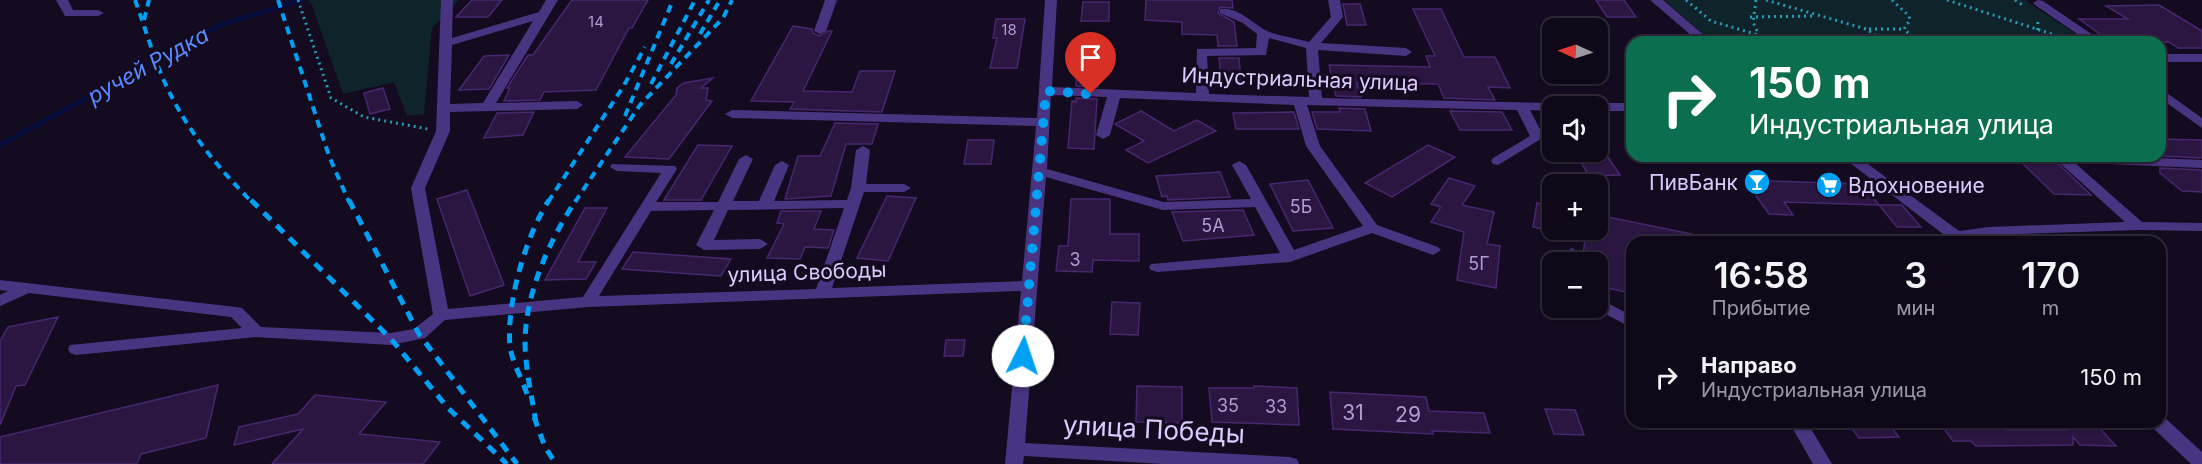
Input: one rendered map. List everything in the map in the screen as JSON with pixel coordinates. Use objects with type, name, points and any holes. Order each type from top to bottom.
[{"type":"street","points":[[62,0],[69,14],[98,14]]},
{"type":"street","points":[[76,349],[256,332],[391,339],[419,333],[441,315],[418,188],[443,131],[447,0]]},
{"type":"street","points":[[487,107],[552,0]]},
{"type":"street","points":[[820,31],[831,0]]},
{"type":"street","points":[[1015,456],[1028,286],[1040,171],[1052,0]]},
{"type":"street","points":[[1316,101],[1312,46],[1337,17],[1334,0]]},
{"type":"street","points":[[1656,0],[1699,36]]},
{"type":"street","points":[[2039,3],[2088,36]]},
{"type":"street","points":[[1224,11],[1247,21],[1263,33],[1312,46],[1406,52]]},
{"type":"street","points":[[446,43],[542,15]]},
{"type":"street","points":[[1203,98],[1201,52],[1262,52],[1263,33]]},
{"type":"street","points":[[2166,58],[2202,58]]},
{"type":"street","name":"Индустриальная улица","points":[[1046,91],[1299,101],[1542,106]]},
{"type":"street","points":[[1103,135],[1114,95]]},
{"type":"street","points":[[2166,97],[2202,124]]},
{"type":"street","points":[[1299,101],[1312,146],[1372,228],[1433,250]]},
{"type":"street","points":[[444,108],[578,105]]},
{"type":"street","points":[[1498,161],[1538,137],[1521,106]]},
{"type":"street","points":[[1608,107],[1626,107]]},
{"type":"street","points":[[732,114],[1042,122]]},
{"type":"street","points":[[822,294],[858,188],[863,150]]},
{"type":"street","points":[[746,159],[704,245],[760,244]]},
{"type":"street","points":[[1856,162],[1955,236]]},
{"type":"street","points":[[2066,162],[2138,226]]},
{"type":"street","points":[[2156,162],[2202,164]]},
{"type":"street","points":[[765,205],[782,165]]},
{"type":"street","points":[[1239,165],[1290,257]]},
{"type":"street","points":[[588,302],[670,169],[617,167]]},
{"type":"street","points":[[1040,171],[1163,206],[1259,203]]},
{"type":"street","points":[[858,188],[904,188]]},
{"type":"street","points":[[646,207],[852,204]]},
{"type":"street","points":[[1973,236],[1989,231],[2138,226],[2202,227]]},
{"type":"street","points":[[1157,267],[1290,257],[1372,228]]},
{"type":"street","points":[[0,285],[236,312],[256,332]]},
{"type":"street","name":"улица Свободы","points":[[441,315],[588,302],[1028,286]]},
{"type":"street","points":[[0,301],[27,288]]},
{"type":"street","points":[[1608,309],[1626,319]]},
{"type":"street","points":[[1802,428],[1823,464]]},
{"type":"street","points":[[2165,428],[2202,462]]},
{"type":"street","name":"улица Победы","points":[[1015,456],[1290,464]]},
{"type":"path","points":[[1686,0],[1711,21],[1762,36]]},
{"type":"path","points":[[1756,0],[1750,17],[1756,34]]},
{"type":"path","points":[[1766,0],[1866,29],[1904,29]]},
{"type":"path","points":[[1892,0],[1909,16],[1910,20],[1904,29]]},
{"type":"path","points":[[1947,0],[2057,36]]},
{"type":"path","points":[[299,1],[332,98],[364,117],[443,131]]},
{"type":"path","points":[[1750,17],[1820,16]]},
{"type":"path","points":[[2037,36],[2038,16]]},
{"type":"path","points":[[1866,29],[1877,36]]},
{"type":"path","points":[[1904,29],[1909,36]]},
{"type":"shaded area","points":[[308,0],[459,0],[432,28],[424,114],[407,116],[394,82],[343,94],[312,5]]},
{"type":"shaded area","points":[[1664,0],[2025,0],[2079,36],[1706,36]]},
{"type":"building","points":[[472,0],[502,0],[488,17],[456,17]]},
{"type":"building","points":[[572,0],[648,0],[632,28],[629,28],[596,90],[544,92],[540,100],[504,101],[510,88],[507,88],[528,55],[533,55]]},
{"type":"building","points":[[1146,0],[1232,0],[1233,8],[1220,7],[1218,13],[1234,22],[1237,46],[1218,46],[1217,35],[1182,34],[1182,22],[1145,20]]},
{"type":"building","points":[[1596,0],[1624,0],[1636,17],[1607,17]]},
{"type":"building","points":[[1083,2],[1109,2],[1109,21],[1081,21]]},
{"type":"building","points":[[1343,4],[1360,4],[1366,25],[1347,25]]},
{"type":"building","points":[[2159,5],[2202,31],[2202,48],[2178,48],[2166,42],[2166,36],[2103,36],[2079,19],[2128,19],[2106,6]]},
{"type":"building","points":[[1413,9],[1441,9],[1464,57],[1495,57],[1510,88],[1488,87],[1495,100],[1444,98],[1438,84],[1357,83],[1361,97],[1336,96],[1329,65],[1430,67],[1426,56],[1435,56]]},
{"type":"building","points":[[996,19],[1025,19],[1017,68],[990,68],[997,38],[993,38]]},
{"type":"building","points":[[793,26],[812,29],[813,33],[819,36],[832,31],[803,91],[852,92],[860,71],[895,71],[882,112],[790,109],[794,102],[751,101]]},
{"type":"building","points":[[1077,52],[1107,52],[1108,75],[1099,75],[1098,87],[1076,86]]},
{"type":"building","points":[[509,55],[489,89],[459,90],[484,56]]},
{"type":"building","points":[[1219,58],[1239,58],[1241,79],[1221,78]]},
{"type":"building","points":[[713,78],[701,88],[708,88],[706,100],[712,101],[669,159],[625,157],[676,95],[677,88],[684,83]]},
{"type":"building","points":[[383,88],[390,109],[370,114],[364,93]]},
{"type":"building","points":[[1076,98],[1097,99],[1094,149],[1068,148],[1072,101],[1076,102]]},
{"type":"building","points":[[1339,108],[1365,109],[1371,131],[1317,129],[1312,112],[1340,112]]},
{"type":"building","points":[[1141,111],[1174,131],[1197,120],[1216,131],[1148,163],[1126,150],[1144,141],[1115,124]]},
{"type":"building","points":[[1450,111],[1502,112],[1512,130],[1460,130]]},
{"type":"building","points":[[534,112],[523,135],[484,138],[497,113]]},
{"type":"building","points":[[1294,112],[1299,129],[1236,129],[1233,113]]},
{"type":"building","points":[[835,123],[878,124],[872,144],[846,144],[831,196],[785,199],[798,156],[820,156]]},
{"type":"building","points":[[2166,139],[2202,140],[2202,158],[2166,156]]},
{"type":"building","points":[[968,140],[994,140],[991,164],[964,164]]},
{"type":"building","points":[[698,145],[732,146],[701,200],[664,200]]},
{"type":"building","points":[[1428,145],[1455,157],[1392,197],[1365,183]]},
{"type":"building","points":[[1608,157],[1620,175],[1608,175],[1588,174],[1581,162],[1608,162]]},
{"type":"building","points":[[2021,162],[2056,162],[2091,195],[2054,194]]},
{"type":"building","points":[[2160,168],[2202,170],[2202,192],[2182,191],[2160,173]]},
{"type":"building","points":[[1220,172],[1230,197],[1168,200],[1167,196],[1162,197],[1156,176]]},
{"type":"building","points":[[1449,178],[1475,186],[1462,205],[1494,212],[1487,244],[1500,246],[1496,288],[1457,280],[1464,232],[1431,222],[1441,207],[1431,204]]},
{"type":"building","points":[[1308,180],[1333,228],[1293,231],[1270,184]]},
{"type":"building","points":[[1745,180],[1862,184],[1879,205],[1784,202],[1793,215],[1769,214]]},
{"type":"building","points":[[467,190],[504,285],[470,296],[437,199]]},
{"type":"building","points":[[887,196],[916,198],[888,261],[857,258]]},
{"type":"building","points":[[1071,199],[1110,199],[1110,234],[1139,234],[1139,261],[1093,260],[1092,272],[1056,271],[1059,246],[1068,246]]},
{"type":"building","points":[[1537,203],[1542,204],[1542,229],[1533,227]]},
{"type":"building","points":[[1879,205],[1902,205],[1921,227],[1897,227]]},
{"type":"building","points":[[585,208],[607,208],[578,262],[596,262],[586,279],[545,280]]},
{"type":"building","points":[[1243,210],[1254,235],[1183,241],[1172,212]]},
{"type":"building","points":[[781,211],[821,211],[814,229],[834,230],[828,248],[805,247],[800,259],[767,258],[784,224],[777,223]]},
{"type":"building","points":[[1608,217],[1692,234],[1692,236],[1626,236],[1626,292],[1608,288],[1608,252],[1583,252],[1585,240],[1608,240]]},
{"type":"building","points":[[633,252],[731,259],[721,276],[622,269]]},
{"type":"building","points":[[1112,302],[1140,303],[1138,335],[1110,334]]},
{"type":"building","points":[[58,317],[25,385],[16,386],[0,425],[0,341],[8,327]]},
{"type":"building","points":[[946,340],[965,340],[963,356],[944,356]]},
{"type":"building","points":[[218,385],[206,438],[141,454],[137,464],[0,464],[0,437]]},
{"type":"building","points":[[1137,386],[1182,387],[1182,423],[1136,422]]},
{"type":"building","points":[[1254,386],[1297,388],[1299,425],[1212,422],[1209,388],[1254,388]]},
{"type":"building","points":[[1330,392],[1426,397],[1429,411],[1484,413],[1490,433],[1432,431],[1433,434],[1333,429]]},
{"type":"building","points":[[315,395],[386,402],[359,434],[440,442],[423,464],[272,464],[303,429],[234,445],[239,427],[298,414]]},
{"type":"building","points":[[1545,409],[1575,410],[1584,435],[1554,434]]},
{"type":"building","points":[[1852,428],[1892,428],[1899,437],[1859,438]]},
{"type":"building","points":[[1943,428],[2067,430],[2065,428],[2100,428],[2116,446],[2080,445],[2073,437],[2073,445],[1976,446],[1971,441],[1953,441]]},
{"type":"waterway","name":"ручей Рудка","points":[[0,145],[223,24],[302,0]]},
{"type":"railway","points":[[135,0],[173,100],[215,161],[252,202]]},
{"type":"railway","points":[[144,20],[149,0]]},
{"type":"railway","points":[[278,0],[329,156],[349,202]]},
{"type":"railway","points":[[625,116],[673,0]]},
{"type":"railway","points":[[651,84],[695,0]]},
{"type":"railway","points":[[671,64],[709,0]]},
{"type":"railway","points":[[700,34],[720,0]]},
{"type":"railway","points":[[575,202],[640,105],[723,18],[732,0]]},
{"type":"railway","points":[[548,202],[623,87],[645,47]]},
{"type":"railway","points":[[251,200],[391,339],[448,408],[507,464]]},
{"type":"railway","points":[[349,200],[419,334],[517,464]]},
{"type":"railway","points":[[527,394],[511,352],[511,310],[525,251],[549,200]]},
{"type":"railway","points":[[536,422],[527,372],[526,323],[534,286],[548,250],[576,200]]},
{"type":"railway","points":[[534,417],[536,422]]},
{"type":"railway","points":[[536,422],[545,447],[556,464]]},
{"type":"place","name":"ПивБанк","points":[[1757,182]]},
{"type":"place","name":"Вдохновение","points":[[1829,185]]},
{"type":"route","points":[[1023,356],[1046,91],[1091,94]]}]
